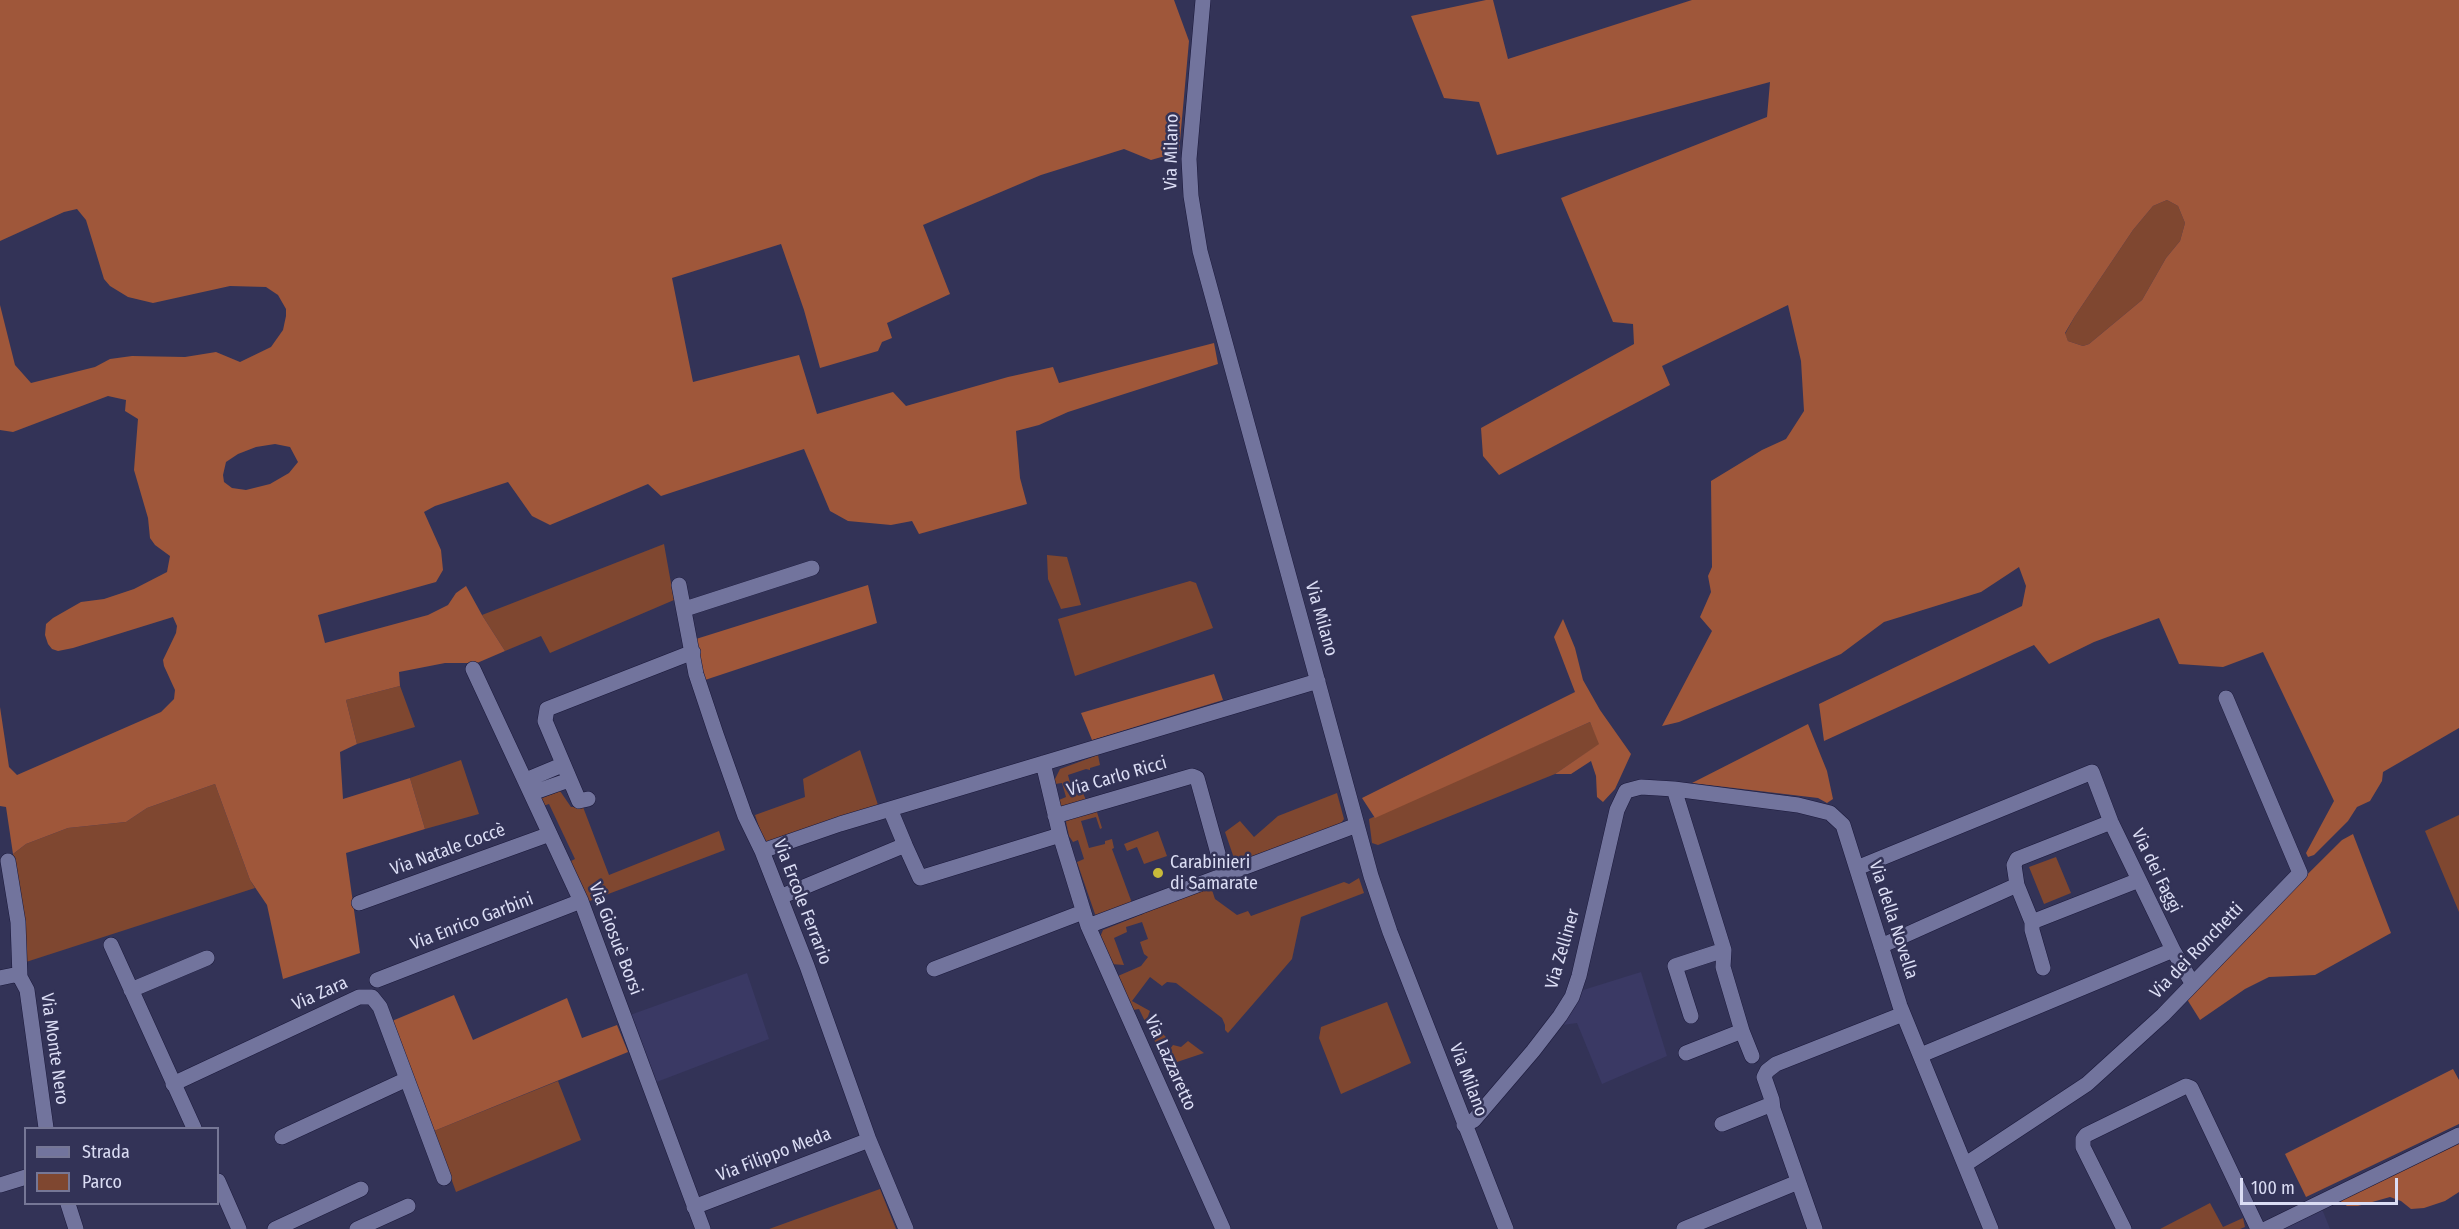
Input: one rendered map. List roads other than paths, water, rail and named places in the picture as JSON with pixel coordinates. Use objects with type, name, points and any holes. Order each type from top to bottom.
[{"type":"street","name":"Via Milano","points":[[1203,0],[1190,141],[1190,177],[1194,222],[1205,271],[1357,825],[1390,932],[1506,1229]]},
{"type":"street","points":[[685,609],[812,568]]},
{"type":"street","name":"Via Ercole Ferrario","points":[[680,585],[696,674],[716,734],[745,816],[780,897],[869,1140],[906,1229]]},
{"type":"street","points":[[588,799],[579,801],[562,765],[545,721],[547,709],[693,652]]},
{"type":"street","name":"Via Giosuè Borsi","points":[[473,669],[581,901],[703,1229]]},
{"type":"street","points":[[762,851],[840,824],[1318,681]]},
{"type":"street","name":"Via dei Ronchetti","points":[[1966,1164],[2087,1084],[2163,1015],[2300,873],[2226,698]]},
{"type":"street","name":"Via Lazzaretto","points":[[1043,764],[1060,835],[1086,919],[1223,1229]]},
{"type":"street","points":[[529,787],[562,765]]},
{"type":"street","name":"Via dei Faggi","points":[[1857,868],[2092,772],[2111,822],[2173,950],[2192,983]]},
{"type":"street","name":"Via Carlo Ricci","points":[[1055,816],[1192,776],[1197,778],[1224,876]]},
{"type":"street","points":[[529,787],[569,780]]},
{"type":"street","name":"Via della Novella","points":[[1630,788],[1674,789],[1798,805],[1830,813],[1843,825],[1903,1014],[1991,1229]]},
{"type":"street","name":"Via Zelliner","points":[[1464,1125],[1474,1120],[1533,1051],[1572,997],[1579,976],[1617,810],[1623,795],[1630,788]]},
{"type":"street","points":[[1674,789],[1724,950],[1723,967],[1752,1056]]},
{"type":"street","points":[[890,809],[920,878],[1060,835]]},
{"type":"street","points":[[2043,968],[2031,930],[2032,922],[2017,885],[2014,865],[2017,859],[2111,822]]},
{"type":"street","points":[[934,969],[1224,876],[1357,825]]},
{"type":"street","name":"Via Natale Coccè","points":[[359,903],[550,834]]},
{"type":"street","points":[[780,897],[905,845]]},
{"type":"street","name":"Via Monte Nero","points":[[8,861],[18,922],[20,977],[27,990],[46,1127]]},
{"type":"street","points":[[2032,922],[2139,880]]},
{"type":"street","points":[[1881,946],[2017,885]]},
{"type":"street","name":"Via Enrico Garbini","points":[[377,980],[581,901]]},
{"type":"street","points":[[111,945],[194,1127]]},
{"type":"street","points":[[1691,1016],[1675,966],[1724,950]]},
{"type":"street","points":[[1921,1055],[2173,950]]},
{"type":"street","points":[[131,990],[207,958]]},
{"type":"street","points":[[0,978],[14,975],[20,977]]},
{"type":"street","name":"Via Zara","points":[[173,1084],[359,996],[372,997],[380,1007],[444,1178]]},
{"type":"street","points":[[1815,1229],[1764,1077],[1767,1071],[1776,1064],[1903,1014]]},
{"type":"street","points":[[1686,1053],[1742,1031]]},
{"type":"street","points":[[282,1137],[407,1079]]},
{"type":"street","points":[[2124,1229],[2083,1147],[2083,1139],[2086,1135],[2186,1086],[2191,1088],[2258,1229]]},
{"type":"street","points":[[1722,1124],[1772,1104]]},
{"type":"street","points":[[2266,1229],[2459,1135]]},
{"type":"street","name":"Via Filippo Meda","points":[[694,1207],[869,1140]]},
{"type":"street","points":[[0,1185],[24,1178]]},
{"type":"street","points":[[1684,1229],[1798,1182]]},
{"type":"street","points":[[219,1183],[239,1229]]},
{"type":"street","points":[[275,1229],[361,1189]]},
{"type":"street","points":[[69,1205],[76,1229]]},
{"type":"street","points":[[357,1229],[408,1206]]},
{"type":"place","name":"Carabinieri di Samarate","points":[[1158,873]]}]
